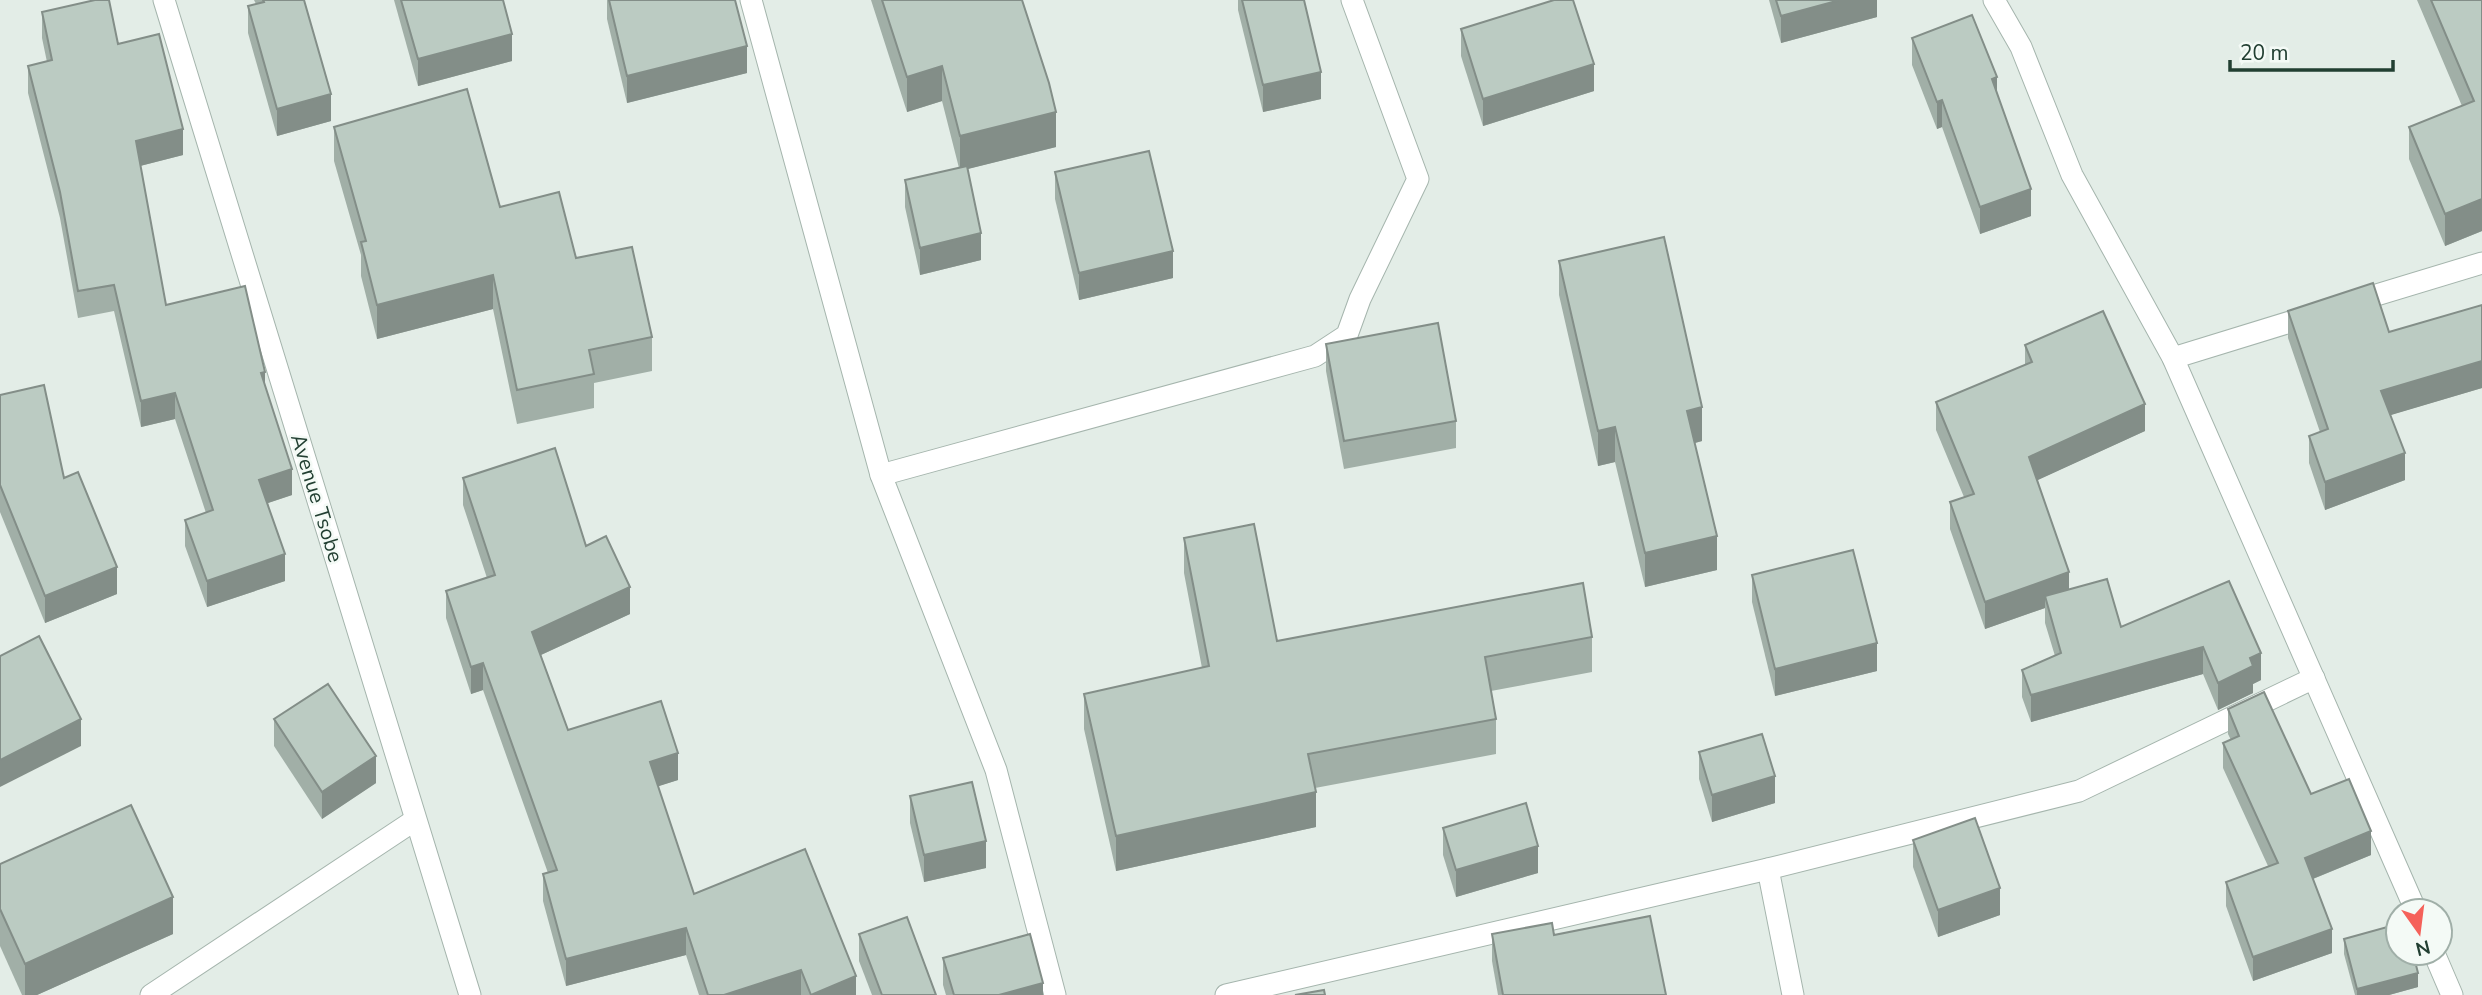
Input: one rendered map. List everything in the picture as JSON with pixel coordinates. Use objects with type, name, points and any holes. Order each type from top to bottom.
[{"type":"street","name":"Avenue Tsobe","points":[[164,0],[470,995]]},
{"type":"street","points":[[751,0],[881,475],[996,770],[1055,995]]},
{"type":"street","points":[[881,475],[1315,356],[1347,335],[1360,299],[1418,179],[1352,0]]},
{"type":"street","points":[[1994,0],[2021,47],[2072,175],[2173,358],[2410,897]]},
{"type":"street","points":[[2173,358],[2482,263]]},
{"type":"street","points":[[1226,995],[1768,869],[2079,791],[2314,678]]},
{"type":"street","points":[[151,995],[415,820]]},
{"type":"street","points":[[1768,869],[1793,995]]},
{"type":"street","points":[[2440,967],[2452,995]]},
{"type":"building","points":[[95,0],[109,0],[118,44],[159,34],[183,129],[136,141],[166,305],[245,286],[265,372],[261,373],[292,469],[259,480],[285,554],[207,581],[185,520],[213,510],[175,393],[141,401],[114,285],[78,291],[60,192],[28,66],[52,60],[42,12]]},
{"type":"building","points":[[263,0],[304,0],[331,94],[277,109],[248,6],[264,2]]},
{"type":"building","points":[[401,0],[503,0],[512,34],[418,59]]},
{"type":"building","points":[[609,0],[735,0],[747,46],[627,76]]},
{"type":"building","points":[[882,0],[1022,0],[1056,112],[960,136],[942,66],[907,77]]},
{"type":"building","points":[[1242,0],[1304,0],[1321,72],[1263,85]]},
{"type":"building","points":[[1554,0],[1573,0],[1594,64],[1483,99],[1461,29]]},
{"type":"building","points":[[1776,0],[1840,0],[1781,16]]},
{"type":"building","points":[[2431,0],[2482,0],[2482,199],[2445,214],[2409,127],[2474,101]]},
{"type":"building","points":[[1972,15],[1997,77],[1992,79],[2031,189],[1980,207],[1942,100],[1937,102],[1912,38]]},
{"type":"building","points":[[467,89],[500,207],[559,192],[576,258],[632,247],[652,337],[589,350],[594,374],[517,390],[493,275],[377,305],[361,242],[366,241],[334,127]]},
{"type":"building","points":[[1149,151],[1173,251],[1079,273],[1055,172]]},
{"type":"building","points":[[967,166],[981,233],[920,248],[905,180]]},
{"type":"building","points":[[1664,237],[1702,407],[1687,411],[1717,536],[1645,553],[1615,427],[1598,431],[1559,261]]},
{"type":"building","points":[[2373,283],[2389,332],[2482,305],[2482,361],[2381,391],[2405,453],[2325,482],[2309,436],[2328,429],[2288,311]]},
{"type":"building","points":[[2103,311],[2145,404],[2029,457],[2069,572],[1985,602],[1950,502],[1974,494],[1936,402],[2032,362],[2025,345]]},
{"type":"building","points":[[1438,323],[1456,421],[1344,441],[1326,344]]},
{"type":"building","points":[[44,385],[64,478],[78,472],[117,567],[45,596],[0,485],[0,395]]},
{"type":"building","points":[[555,448],[586,546],[606,536],[630,587],[532,632],[568,730],[661,701],[678,753],[650,762],[694,894],[805,849],[856,976],[811,995],[801,970],[724,995],[708,995],[686,928],[566,959],[543,874],[557,870],[483,663],[471,667],[446,591],[495,575],[463,478]]},
{"type":"building","points":[[1254,524],[1277,641],[1583,583],[1592,637],[1485,657],[1496,719],[1308,754],[1316,792],[1116,836],[1084,694],[1209,666],[1184,538]]},
{"type":"building","points":[[1853,550],[1877,643],[1775,669],[1752,575]]},
{"type":"building","points":[[2107,579],[2121,627],[2229,581],[2261,653],[2250,658],[2253,666],[2218,683],[2203,647],[2031,695],[2022,670],[2061,653],[2045,596]]},
{"type":"building","points":[[39,636],[81,719],[0,760],[0,656]]},
{"type":"building","points":[[328,684],[376,756],[322,792],[274,719]]},
{"type":"building","points":[[2264,692],[2311,794],[2349,779],[2371,831],[2305,858],[2332,929],[2253,957],[2226,882],[2278,863],[2223,743],[2239,736],[2228,709]]},
{"type":"building","points":[[1762,734],[1775,776],[1712,795],[1699,752]]},
{"type":"building","points":[[972,782],[986,841],[924,855],[910,796]]},
{"type":"building","points":[[1526,803],[1538,846],[1456,870],[1443,828]]},
{"type":"building","points":[[131,805],[173,897],[25,964],[0,909],[0,864]]},
{"type":"building","points":[[1975,818],[2000,888],[1938,910],[1913,840]]},
{"type":"building","points":[[1650,916],[1666,995],[1503,995],[1492,934],[1552,923],[1554,935]]},
{"type":"building","points":[[907,917],[936,995],[882,995],[859,934]]},
{"type":"building","points":[[2384,928],[2384,967],[2416,967],[2418,973],[2357,989],[2344,939]]},
{"type":"building","points":[[1030,934],[1043,983],[999,995],[954,995],[943,958]]},
{"type":"building","points":[[1324,990],[1325,995],[1295,995]]}]
